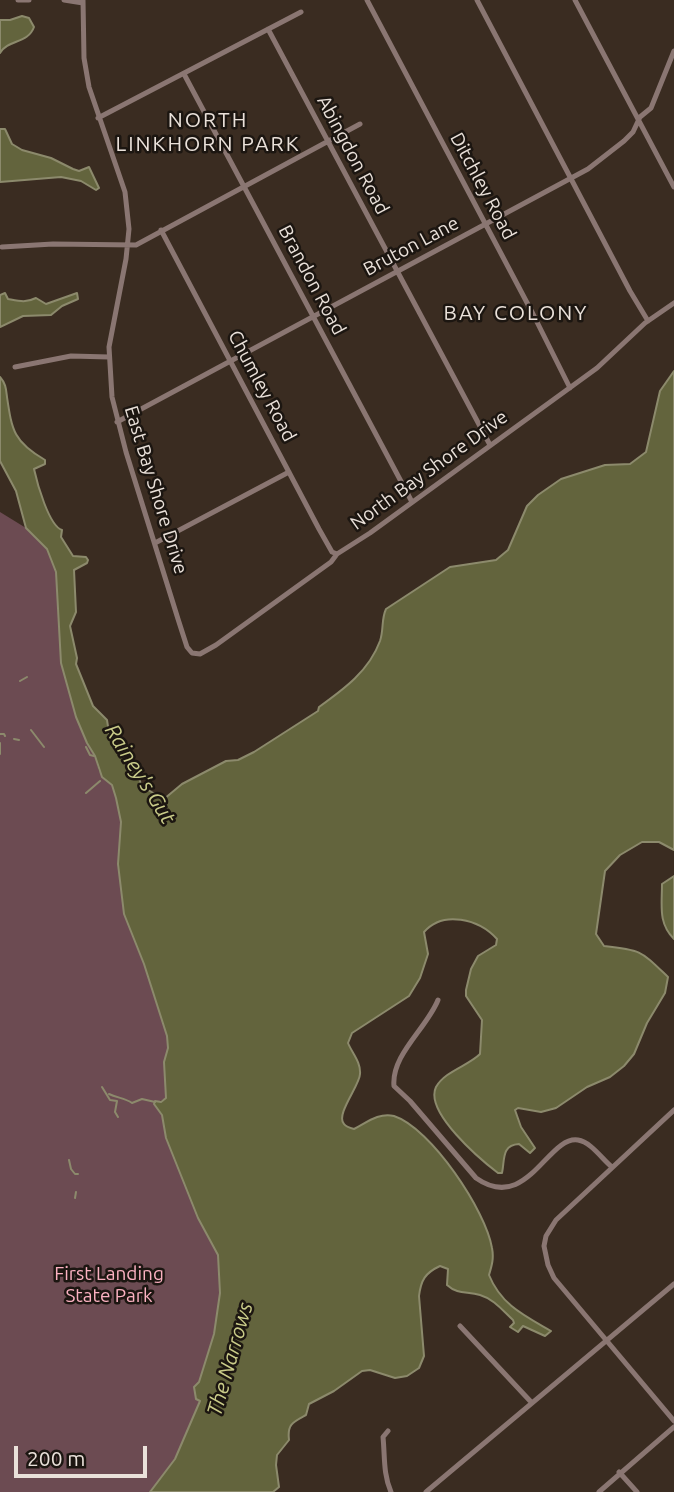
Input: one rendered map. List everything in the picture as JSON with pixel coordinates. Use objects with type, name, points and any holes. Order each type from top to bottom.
[{"type":"street","points":[[18,0],[29,0]]},
{"type":"street","points":[[64,0],[83,1]]},
{"type":"street","name":"Ditchley Road","points":[[367,0],[570,388]]},
{"type":"street","points":[[477,0],[648,320]]},
{"type":"street","points":[[575,0],[674,187]]},
{"type":"street","name":"East Bay Shore Drive","points":[[83,1],[86,74],[98,118],[125,192],[129,229],[110,335],[108,357],[112,397],[117,422],[187,647],[197,654]]},
{"type":"street","points":[[98,118],[301,12]]},
{"type":"street","name":"Abingdon Road","points":[[268,29],[490,445]]},
{"type":"street","name":"Bruton Lane","points":[[117,422],[571,179],[616,149],[633,132],[639,120],[652,106],[674,51]]},
{"type":"street","name":"Brandon Road","points":[[184,74],[412,502]]},
{"type":"street","points":[[2,247],[53,244],[136,245],[360,124]]},
{"type":"street","name":"Chumley Road","points":[[162,230],[332,552],[337,554]]},
{"type":"street","name":"North Bay Shore Drive","points":[[197,654],[216,645],[331,562],[337,554],[570,388],[597,368],[648,320],[674,303]]},
{"type":"street","points":[[15,368],[71,356],[108,357]]},
{"type":"street","points":[[155,543],[289,472]]},
{"type":"street","points":[[438,1000],[407,1047],[393,1077],[394,1086],[476,1178],[497,1186],[521,1182],[562,1144],[574,1139],[586,1143],[612,1167]]},
{"type":"street","points":[[674,1110],[556,1220],[546,1236],[544,1246],[554,1278],[674,1421]]},
{"type":"street","points":[[426,1492],[674,1284]]},
{"type":"street","points":[[460,1325],[532,1403]]},
{"type":"street","points":[[599,1492],[674,1427]]},
{"type":"street","points":[[388,1431],[383,1437],[383,1457],[391,1492]]},
{"type":"street","points":[[619,1472],[637,1492]]},
{"type":"green space","name":"First Landing State Park","points":[[0,512],[26,528],[47,549],[56,572],[61,663],[76,717],[95,756],[99,771],[112,785],[116,798],[121,822],[118,864],[124,914],[144,964],[167,1036],[168,1048],[164,1062],[166,1098],[154,1104],[162,1115],[166,1138],[198,1218],[218,1255],[220,1293],[214,1334],[199,1382],[201,1400],[175,1459],[150,1492],[0,1492]]},
{"type":"water","points":[[22,16],[29,18],[34,27],[27,36],[8,45],[0,53],[0,20]]},
{"type":"water","points":[[0,129],[5,129],[12,144],[22,150],[51,158],[79,171],[89,167],[99,188],[96,190],[81,181],[61,177],[0,182]]},
{"type":"water","points":[[5,293],[8,299],[26,301],[36,298],[46,304],[77,293],[78,299],[62,306],[51,315],[23,316],[0,327],[0,295]]},
{"type":"water","name":"The Narrows","points":[[674,371],[674,850],[659,842],[642,842],[620,855],[605,871],[596,934],[604,946],[640,953],[652,962],[668,977],[665,993],[647,1023],[634,1054],[610,1077],[587,1087],[556,1108],[541,1112],[518,1108],[515,1110],[521,1127],[535,1148],[530,1153],[519,1144],[509,1147],[502,1173],[490,1167],[456,1134],[438,1109],[435,1097],[440,1081],[480,1054],[482,1020],[466,996],[466,990],[471,969],[478,956],[496,945],[497,939],[489,932],[481,926],[461,920],[451,919],[432,925],[424,932],[428,954],[420,978],[409,996],[352,1033],[348,1043],[358,1062],[360,1074],[345,1107],[342,1120],[344,1124],[354,1129],[388,1115],[409,1124],[424,1136],[455,1173],[488,1232],[493,1255],[489,1275],[494,1285],[515,1309],[551,1331],[545,1336],[523,1326],[518,1332],[510,1327],[514,1323],[513,1320],[490,1299],[455,1290],[447,1285],[448,1269],[440,1266],[427,1274],[420,1290],[424,1356],[419,1368],[407,1376],[395,1378],[370,1370],[362,1371],[334,1391],[309,1404],[306,1415],[290,1427],[289,1440],[277,1455],[279,1487],[273,1492],[150,1492],[175,1459],[200,1401],[196,1399],[194,1387],[199,1382],[214,1334],[220,1293],[218,1255],[198,1218],[166,1138],[162,1115],[154,1104],[155,1101],[161,1102],[166,1098],[164,1062],[168,1048],[167,1036],[144,964],[124,914],[118,864],[121,822],[116,798],[112,785],[102,777],[76,717],[61,663],[56,572],[47,549],[26,528],[16,491],[0,461],[0,377],[5,387],[16,435],[45,460],[45,464],[34,469],[48,513],[62,530],[61,537],[73,556],[86,557],[88,560],[74,570],[76,612],[70,626],[76,664],[93,706],[107,720],[109,733],[138,771],[141,786],[164,799],[182,784],[226,761],[238,760],[254,752],[318,711],[319,707],[362,670],[375,652],[380,641],[386,609],[450,567],[496,560],[508,550],[527,506],[538,495],[561,479],[605,465],[630,464],[646,452],[660,391]]},
{"type":"water","points":[[674,876],[674,939],[663,920],[662,884]]},
{"type":"waterway","points":[[20,681],[27,677]]},
{"type":"waterway","points":[[31,730],[44,747]]},
{"type":"waterway","points":[[0,734],[5,736]]},
{"type":"waterway","points":[[14,739],[19,740]]},
{"type":"waterway","points":[[0,743],[0,754]]},
{"type":"waterway","points":[[86,747],[90,755],[94,756]]},
{"type":"waterway","points":[[86,793],[100,781]]},
{"type":"waterway","points":[[102,1087],[110,1100],[117,1101],[115,1112],[118,1117]]},
{"type":"waterway","points":[[109,1094],[132,1103],[142,1099],[155,1102]]},
{"type":"waterway","points":[[69,1160],[71,1169],[78,1174]]},
{"type":"waterway","points":[[75,1198],[76,1192]]},
{"type":"district","name":"NORTH LINKHORN PARK","points":[[208,132]]},
{"type":"district","name":"BAY COLONY","points":[[516,313]]},
{"type":"water label","name":"Rainey's Gut","points":[[140,774]]}]
